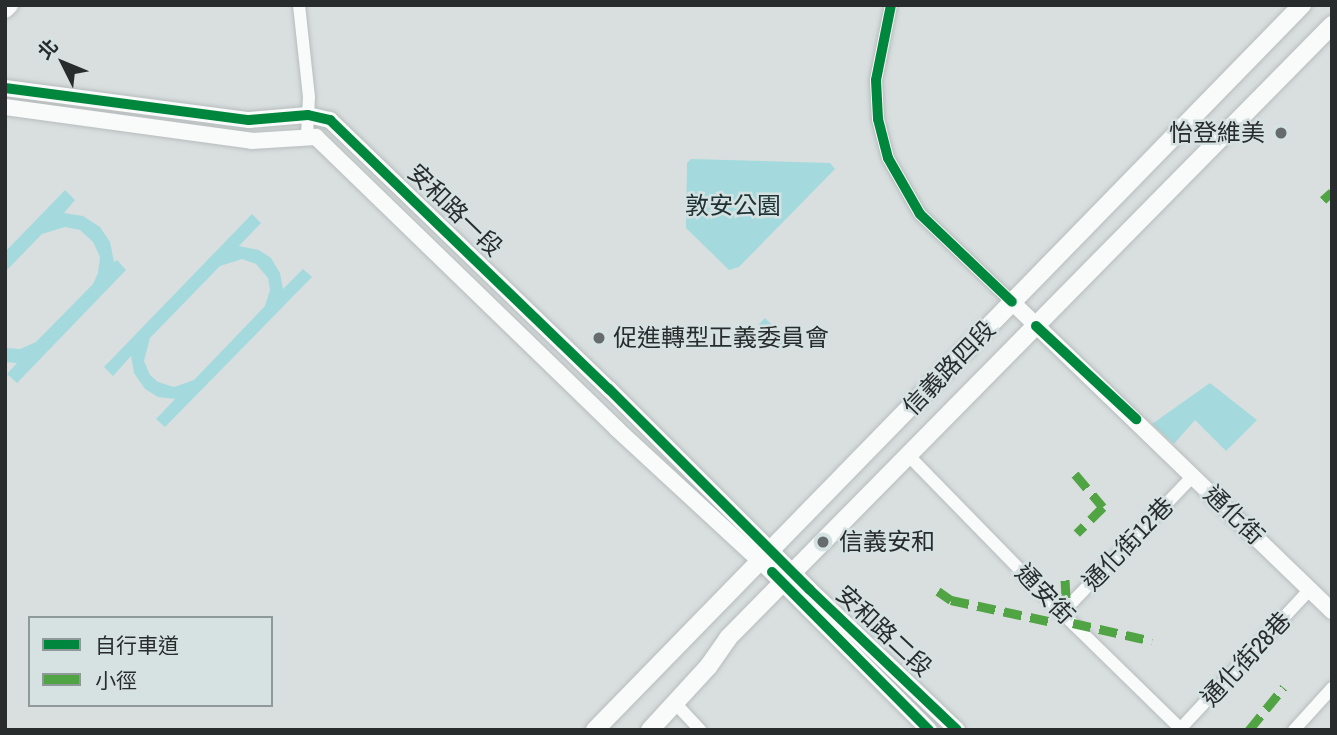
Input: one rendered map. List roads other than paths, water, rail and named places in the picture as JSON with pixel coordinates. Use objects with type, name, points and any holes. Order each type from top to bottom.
[{"type":"main road","points":[[5,9],[9,5]]},
{"type":"main road","name":"信義路四段","points":[[650,730],[675,704],[728,638],[777,567],[1012,302],[1302,5]]},
{"type":"main road","name":"信義路四段","points":[[595,730],[777,567],[909,456],[1332,25]]},
{"type":"street","points":[[5,107],[252,141],[307,135],[308,115],[299,5]]},
{"type":"street","points":[[891,5],[876,90],[878,119],[888,158],[920,214],[1012,302]]},
{"type":"street","name":"安和路一段","points":[[5,88],[249,120],[308,115],[335,124],[777,567]]},
{"type":"street","name":"安和路一段","points":[[307,135],[320,140],[617,429],[777,567]]},
{"type":"street","name":"通化街","points":[[1012,302],[1332,611]]},
{"type":"street","name":"通安街","points":[[909,456],[1062,613],[1182,729]]},
{"type":"street","name":"通化街12巷","points":[[1062,613],[1193,475]]},
{"type":"street","name":"安和路二段","points":[[777,567],[929,730]]},
{"type":"street","name":"安和路二段","points":[[777,567],[957,730]]},
{"type":"street","name":"通化街28巷","points":[[1182,729],[1310,589]]},
{"type":"street","points":[[1294,730],[1332,688]]},
{"type":"street","points":[[675,704],[701,730]]},
{"type":"place","name":"怡登維美","points":[[1281,133]]},
{"type":"place","name":"促進轉型正義委員會","points":[[599,338]]},
{"type":"place","name":"信義安和","points":[[823,542]]},
{"type":"park label","name":"敦安公園","points":[[733,206]]}]
